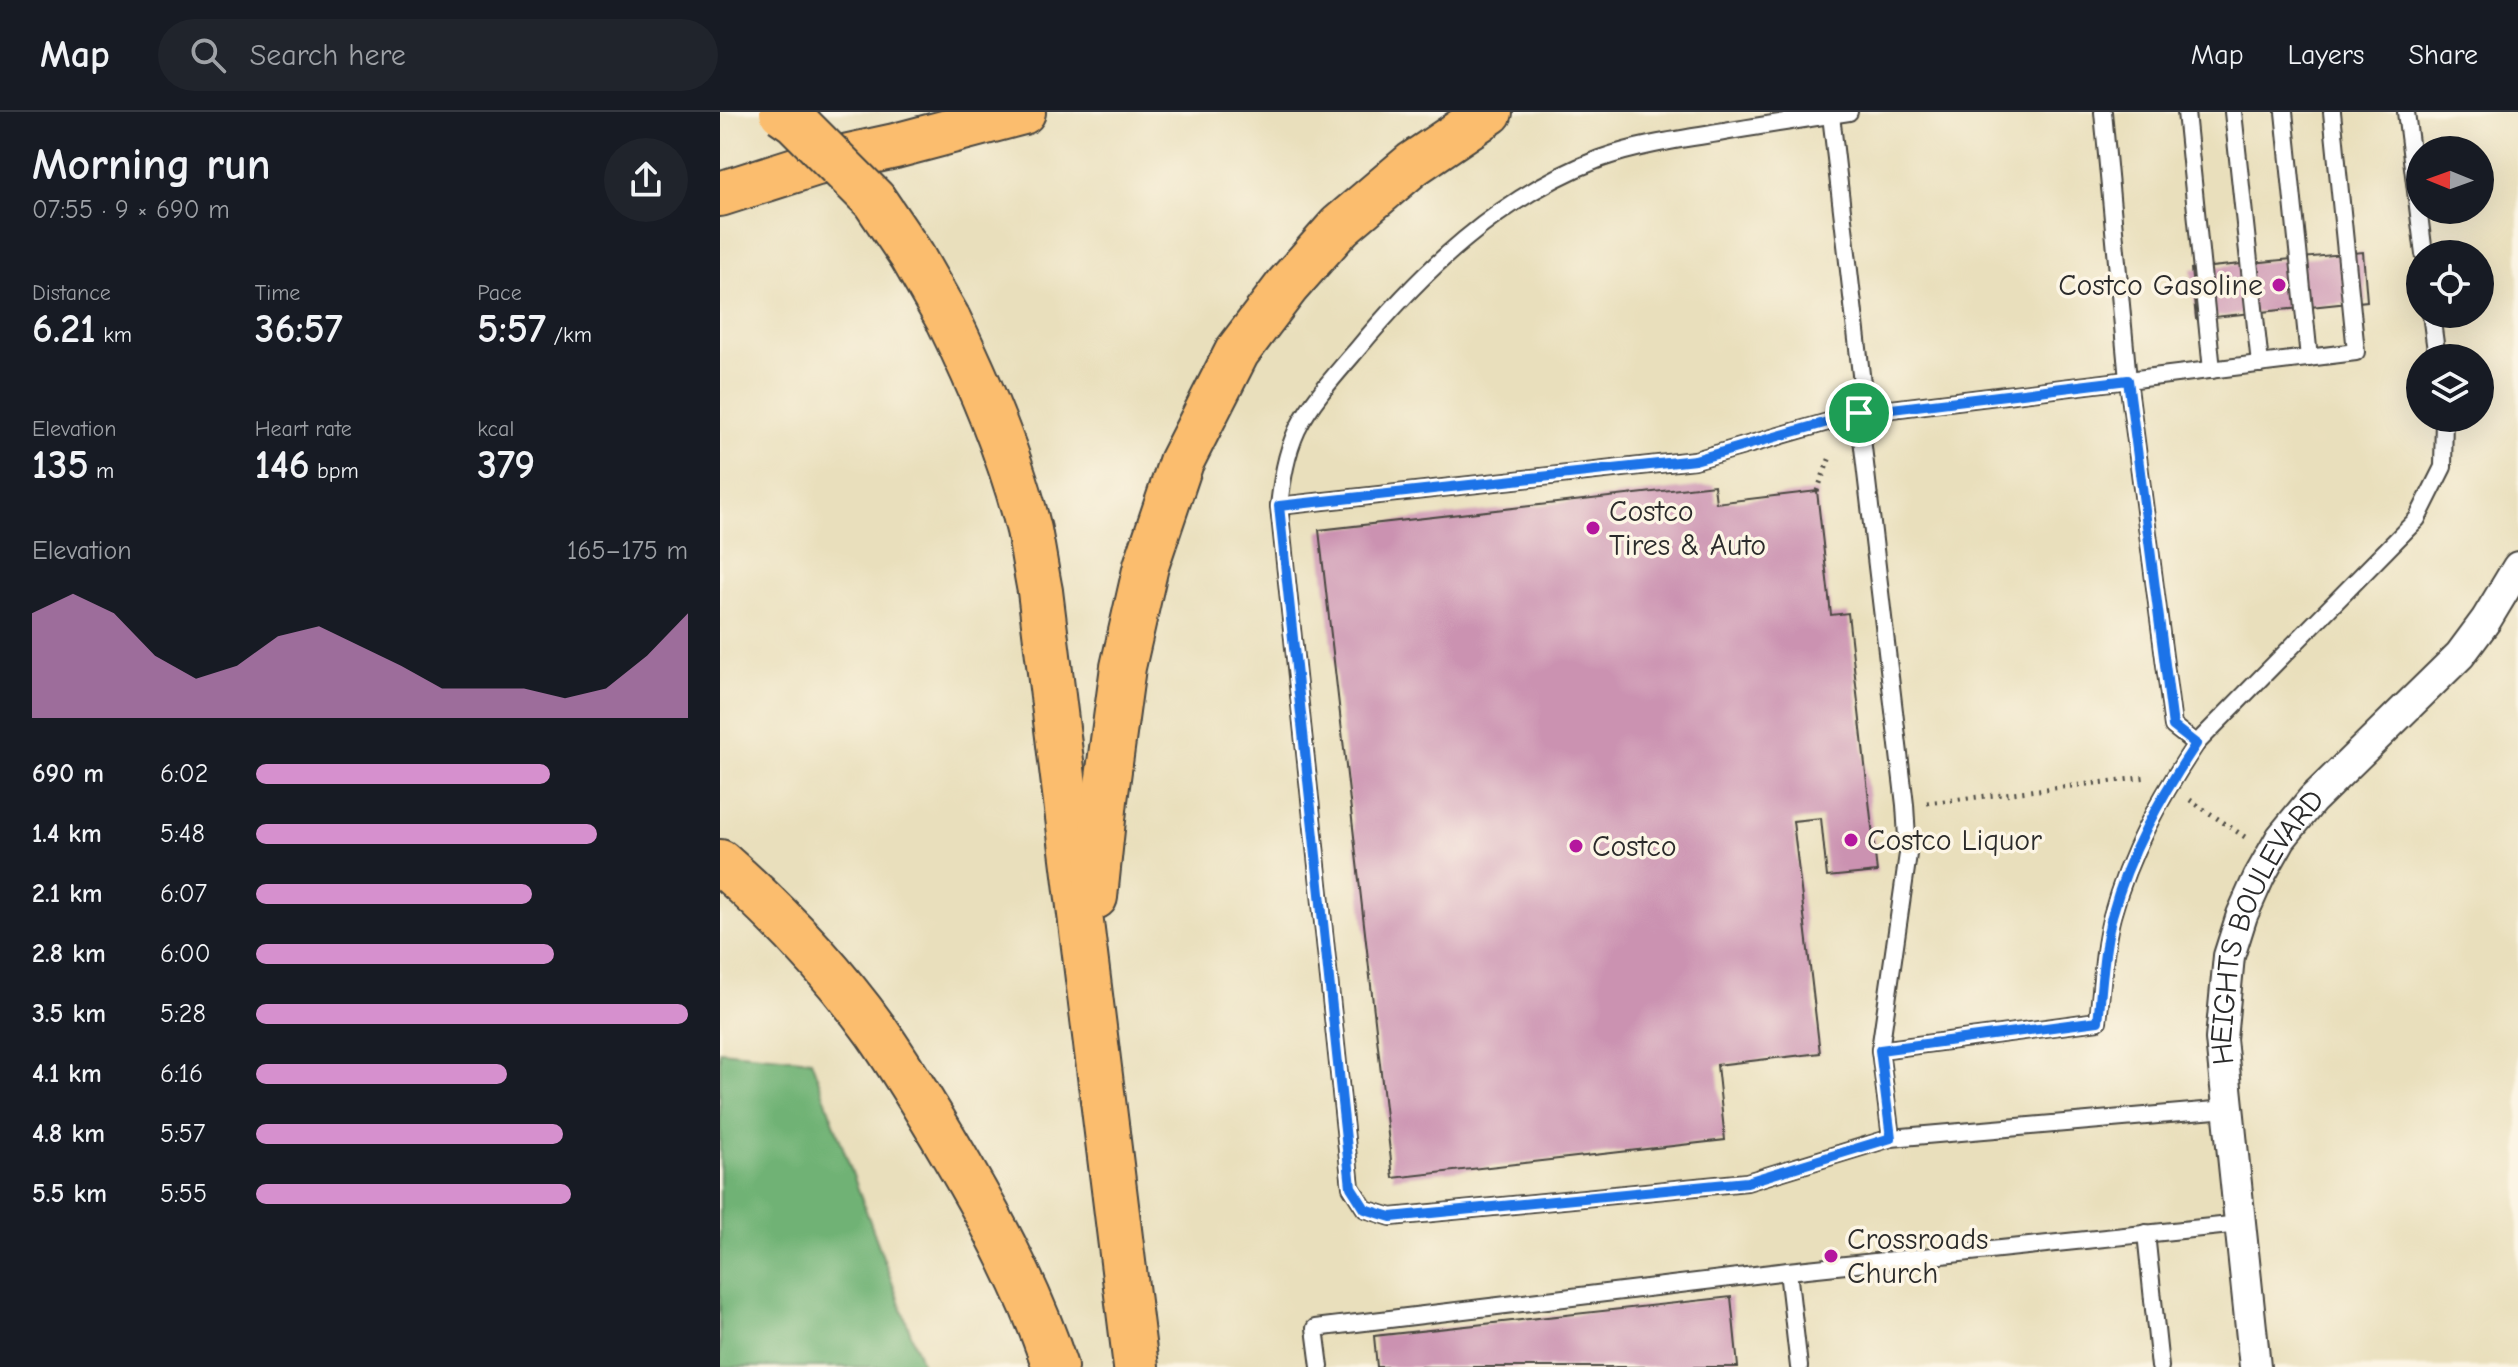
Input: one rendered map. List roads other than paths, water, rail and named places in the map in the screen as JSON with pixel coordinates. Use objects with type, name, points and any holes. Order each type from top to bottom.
[{"type":"highway","points":[[782,112],[795,121],[874,200],[912,256],[969,362],[1018,491],[1040,591],[1136,1367]]},
{"type":"highway","points":[[720,194],[817,163],[1023,112]]},
{"type":"highway","points":[[1087,975],[1105,800],[1123,667],[1146,566],[1181,462],[1237,352],[1340,226],[1403,173],[1490,112]]},
{"type":"highway","points":[[720,862],[821,962],[875,1030],[975,1191],[1016,1270],[1055,1367]]},
{"type":"street","name":"HEIGHTS BOULEVARD","points":[[2255,1367],[2221,1039],[2229,956],[2242,915],[2281,838],[2312,800],[2460,655],[2486,620],[2518,567]]},
{"type":"lane","points":[[1849,112],[1660,142],[1600,159],[1548,183],[1490,217],[1443,257],[1385,315],[1331,380],[1297,429],[1282,475],[1279,506],[1351,1187],[1365,1209],[1391,1217],[1747,1182],[1891,1138],[2227,1109]]},
{"type":"lane","points":[[2103,112],[2128,380],[2173,726],[2196,744]]},
{"type":"lane","points":[[2186,112],[2212,370]]},
{"type":"lane","points":[[2233,112],[2260,364]]},
{"type":"lane","points":[[2284,112],[2309,358]]},
{"type":"lane","points":[[1279,506],[1695,460],[1859,413],[2356,352],[2332,112]]},
{"type":"lane","points":[[2406,112],[2422,240]]},
{"type":"lane","points":[[1831,115],[1862,383],[1859,413],[1905,805],[1908,854],[1880,1050],[1891,1138]]},
{"type":"lane","points":[[1880,1050],[2098,1021],[2111,919],[2143,831],[2167,788],[2196,744],[2417,519],[2443,467],[2444,432]]},
{"type":"lane","points":[[1320,1367],[1315,1328],[1788,1271],[2240,1224]]},
{"type":"lane","points":[[2146,1233],[2160,1367]]},
{"type":"lane","points":[[1788,1271],[1799,1367]]},
{"type":"place","name":"Costco Gasoline","points":[[2279,285]]},
{"type":"place","name":"Costco Tires & Auto","points":[[1593,528]]},
{"type":"place","name":"Costco Liquor","points":[[1851,840]]},
{"type":"place","name":"Costco","points":[[1576,846]]},
{"type":"place","name":"Crossroads Church","points":[[1831,1256]]}]
